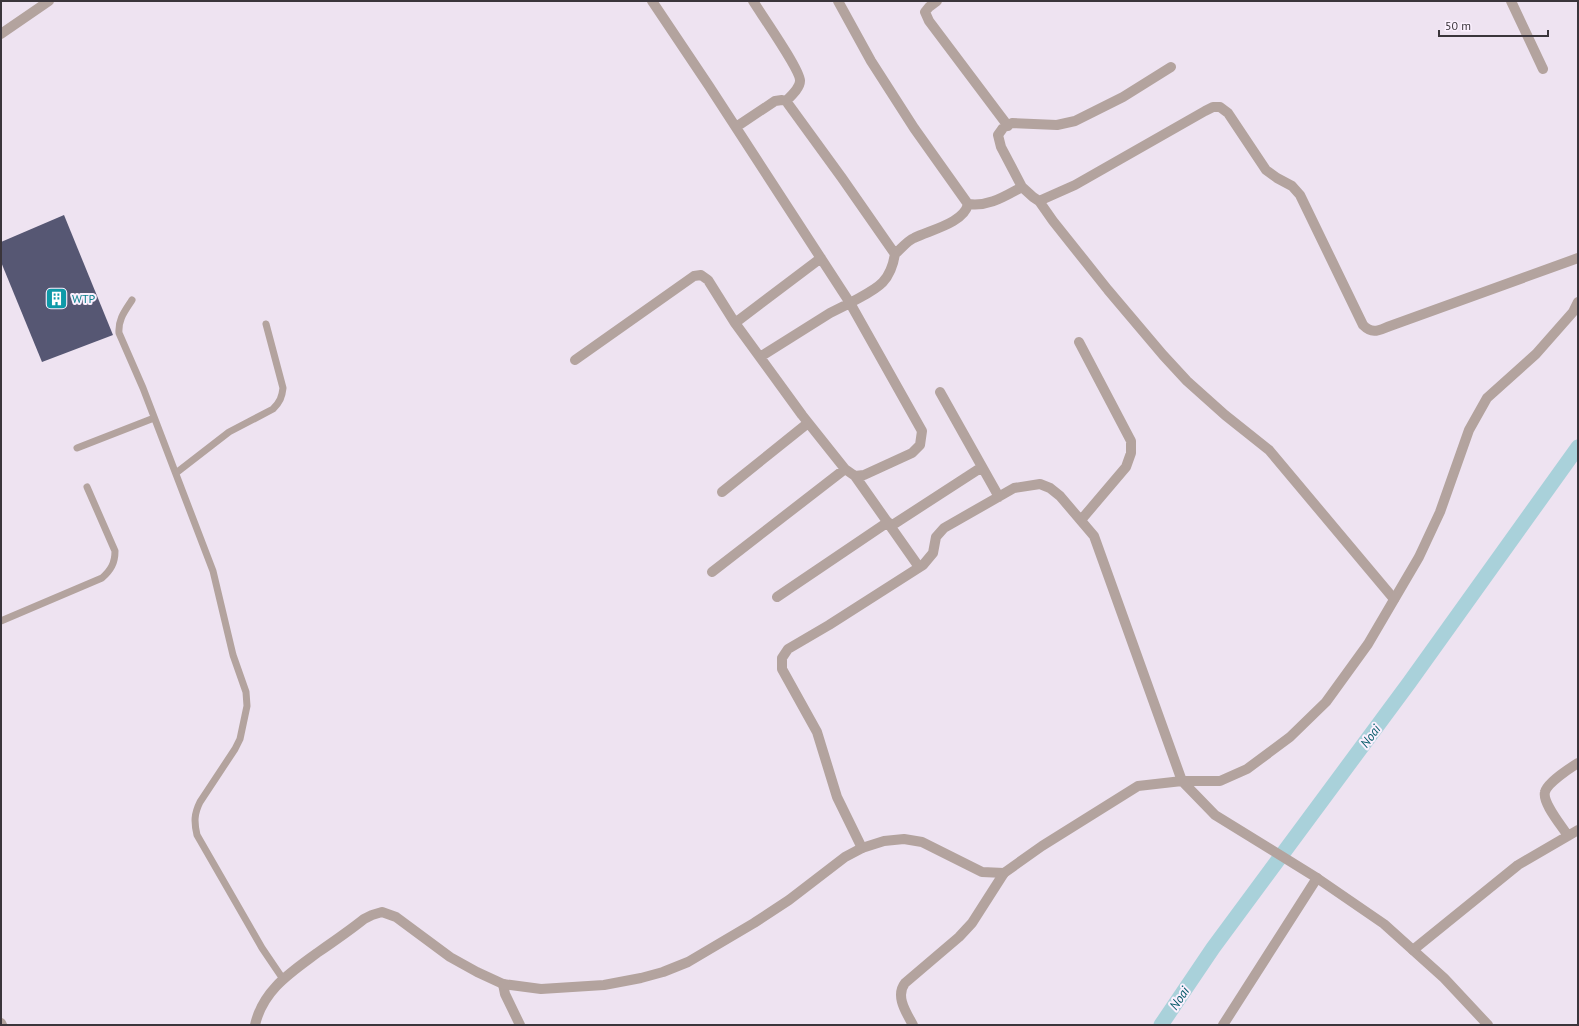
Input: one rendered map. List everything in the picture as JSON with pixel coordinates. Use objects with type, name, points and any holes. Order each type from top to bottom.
[{"type":"street","points":[[1,34],[49,1]]},
{"type":"street","points":[[652,1],[850,303],[922,431],[920,445],[912,453],[864,475],[855,476]]},
{"type":"street","points":[[753,1],[801,79],[800,85],[786,102]]},
{"type":"street","points":[[760,357],[879,286],[889,276],[895,254],[912,238],[947,224],[967,211],[968,204],[914,128],[871,61],[838,1]]},
{"type":"street","points":[[1511,1],[1542,69]]},
{"type":"street","points":[[934,2],[926,12],[929,21],[1008,126]]},
{"type":"street","points":[[1171,67],[1122,97],[1075,121],[1057,125],[1012,124],[1003,128],[998,135],[1001,147],[1022,187],[1039,201],[1053,221],[1162,355],[1187,381],[1225,415],[1269,450],[1394,599]]},
{"type":"street","points":[[736,127],[775,101],[782,100],[786,102],[842,178],[895,254]]},
{"type":"street","points":[[1039,201],[1075,186],[1205,111],[1213,107],[1220,107],[1228,113],[1266,170],[1292,186],[1300,195],[1364,325],[1368,330],[1373,332],[1578,258]]},
{"type":"street","points":[[968,204],[978,205],[995,202],[1022,187]]},
{"type":"street","points":[[735,323],[821,258]]},
{"type":"street","points":[[575,360],[694,276],[701,276],[708,280],[735,323],[808,423],[845,469],[855,476],[919,567]]},
{"type":"street","points":[[913,1025],[900,997],[900,989],[972,923],[1004,873],[1042,846],[1138,786],[1182,781],[1220,781],[1247,769],[1290,737],[1326,702],[1368,644],[1419,556],[1440,512],[1469,430],[1487,398],[1536,354],[1573,312],[1578,302]]},
{"type":"street","points":[[1079,342],[1130,441],[1131,453],[1126,467],[1081,520]]},
{"type":"street","points":[[940,392],[999,497]]},
{"type":"street","points":[[722,492],[808,423]]},
{"type":"street","points":[[777,597],[982,467]]},
{"type":"street","points":[[712,572],[845,469]]},
{"type":"street","points":[[862,848],[837,797],[818,732],[782,669],[782,658],[788,649],[829,625],[919,567],[933,553],[936,537],[944,528],[1014,488],[1040,484],[1050,488],[1060,496],[1094,536],[1182,781],[1215,815],[1313,876],[1384,924],[1444,978],[1488,1025]]},
{"type":"street","points":[[1568,836],[1551,810],[1546,800],[1545,791],[1551,784],[1578,762]]},
{"type":"street","points":[[1413,950],[1518,865],[1578,830]]},
{"type":"street","points":[[255,1025],[258,1013],[264,1001],[283,979],[364,919],[382,912],[396,917],[450,957],[476,972],[503,984],[541,989],[604,985],[663,972],[688,962],[754,923],[789,900],[844,857],[862,848],[884,841],[904,839],[922,842],[982,872],[1004,873]]},
{"type":"street","points":[[1223,1025],[1313,876]]},
{"type":"street","points":[[503,984],[505,994],[520,1025]]},
{"type":"lane","points":[[132,300],[120,318],[118,325],[119,333],[143,388],[212,572],[233,655],[246,692],[247,706],[240,739],[235,750],[200,802],[196,811],[194,822],[197,835],[262,948],[283,979]]},
{"type":"lane","points":[[176,473],[225,435],[273,409],[279,403],[282,397],[283,388],[266,324]]},
{"type":"lane","points":[[77,448],[154,418]]},
{"type":"lane","points":[[1,621],[89,584],[102,578],[109,572],[115,560],[115,551],[87,487]]},
{"type":"building","name":"WTP","points":[[64,215],[113,335],[42,362],[1,262],[1,242]]},
{"type":"waterway","name":"Noai","points":[[1161,1025],[1213,948],[1409,683],[1578,447]]},
{"type":"place","name":"WTP","points":[[57,299]]}]
